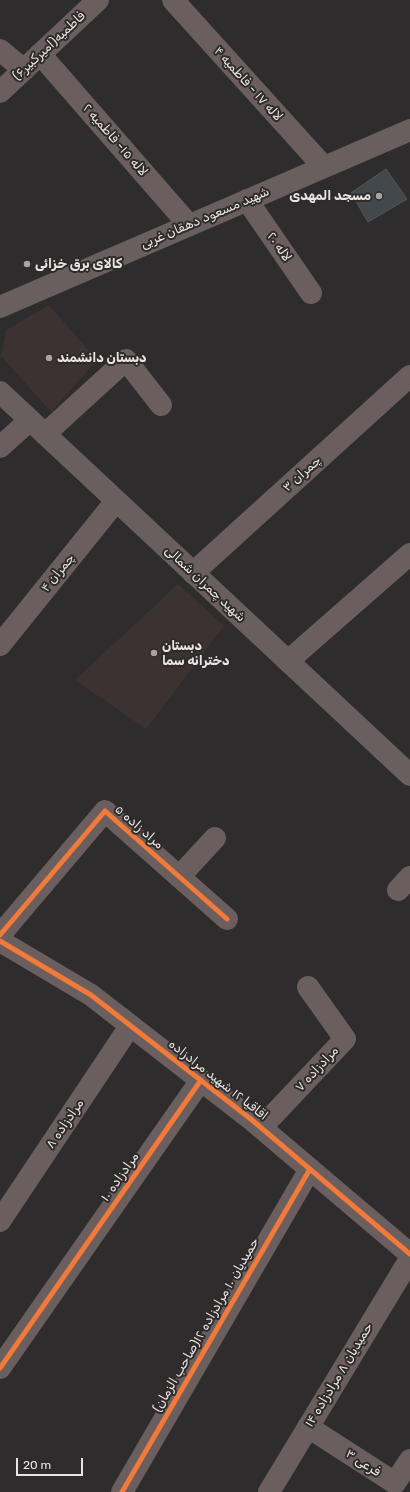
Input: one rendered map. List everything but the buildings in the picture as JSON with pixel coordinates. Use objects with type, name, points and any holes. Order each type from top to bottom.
[{"type":"main road","name":"شهید مسعود دهقان غربی","points":[[0,307],[410,130]]},
{"type":"main road","name":"شهید چمران شمالی","points":[[0,392],[410,775]]},
{"type":"street","name":"فاطمیه(امیرکبیر۶)","points":[[0,92],[98,0]]},
{"type":"street","name":"لاله ۱۷ - فاطمیه ۴","points":[[173,0],[324,167]]},
{"type":"street","points":[[0,50],[24,70]]},
{"type":"street","name":"لاله ۱۵- فاطمیه ۲","points":[[40,54],[189,225]]},
{"type":"street","name":"لاله ۲۰","points":[[247,200],[311,293]]},
{"type":"street","points":[[0,447],[37,427],[126,360],[161,405]]},
{"type":"street","name":"چمران ۳","points":[[193,573],[410,376]]},
{"type":"street","name":"چمران ۴","points":[[0,645],[116,501]]},
{"type":"street","points":[[288,661],[410,554]]},
{"type":"street","name":"مراد زاده ۵","points":[[1,942],[104,811],[227,919]]},
{"type":"street","points":[[179,877],[215,838]]},
{"type":"street","name":"اقاقیا ۱۲ شهید مرادزاده","points":[[1,942],[91,995],[261,1128],[410,1254]]},
{"type":"street","name":"مرادزاده ۷","points":[[261,1128],[345,1039],[308,987]]},
{"type":"street","name":"مرادزاده ۸","points":[[0,1222],[130,1026]]},
{"type":"street","name":"مرادزاده ۱۰","points":[[0,1368],[201,1080]]},
{"type":"street","name":"حمیدیان ۱۰ مرادزاده ۱۲(صاحب الزمان)","points":[[122,1492],[310,1169]]},
{"type":"street","name":"حمیدیان ۸ مرادزاده ۱۴","points":[[269,1492],[410,1259]]},
{"type":"street","name":"فرعی ۳","points":[[308,1427],[395,1483],[410,1460]]},
{"type":"shaded area","name":"دبستان دانشمند","points":[[49,305],[97,360],[51,412],[1,356],[6,330]]},
{"type":"shaded area","name":"دبستان دخترانه سما","points":[[178,584],[224,626],[146,729],[75,680]]},
{"type":"cycle path","points":[[0,935],[105,811],[227,919]]},
{"type":"cycle path","points":[[0,941],[91,995],[252,1120],[410,1254]]},
{"type":"cycle path","points":[[0,1368],[201,1080]]},
{"type":"cycle path","points":[[122,1492],[310,1169]]},
{"type":"place","name":"مسجد المهدی","points":[[379,196]]},
{"type":"place","name":"کالای برق خزائی","points":[[27,264]]},
{"type":"place","name":"دبستان دانشمند","points":[[49,358]]},
{"type":"place","name":"دبستان دخترانه سما","points":[[154,653]]}]
